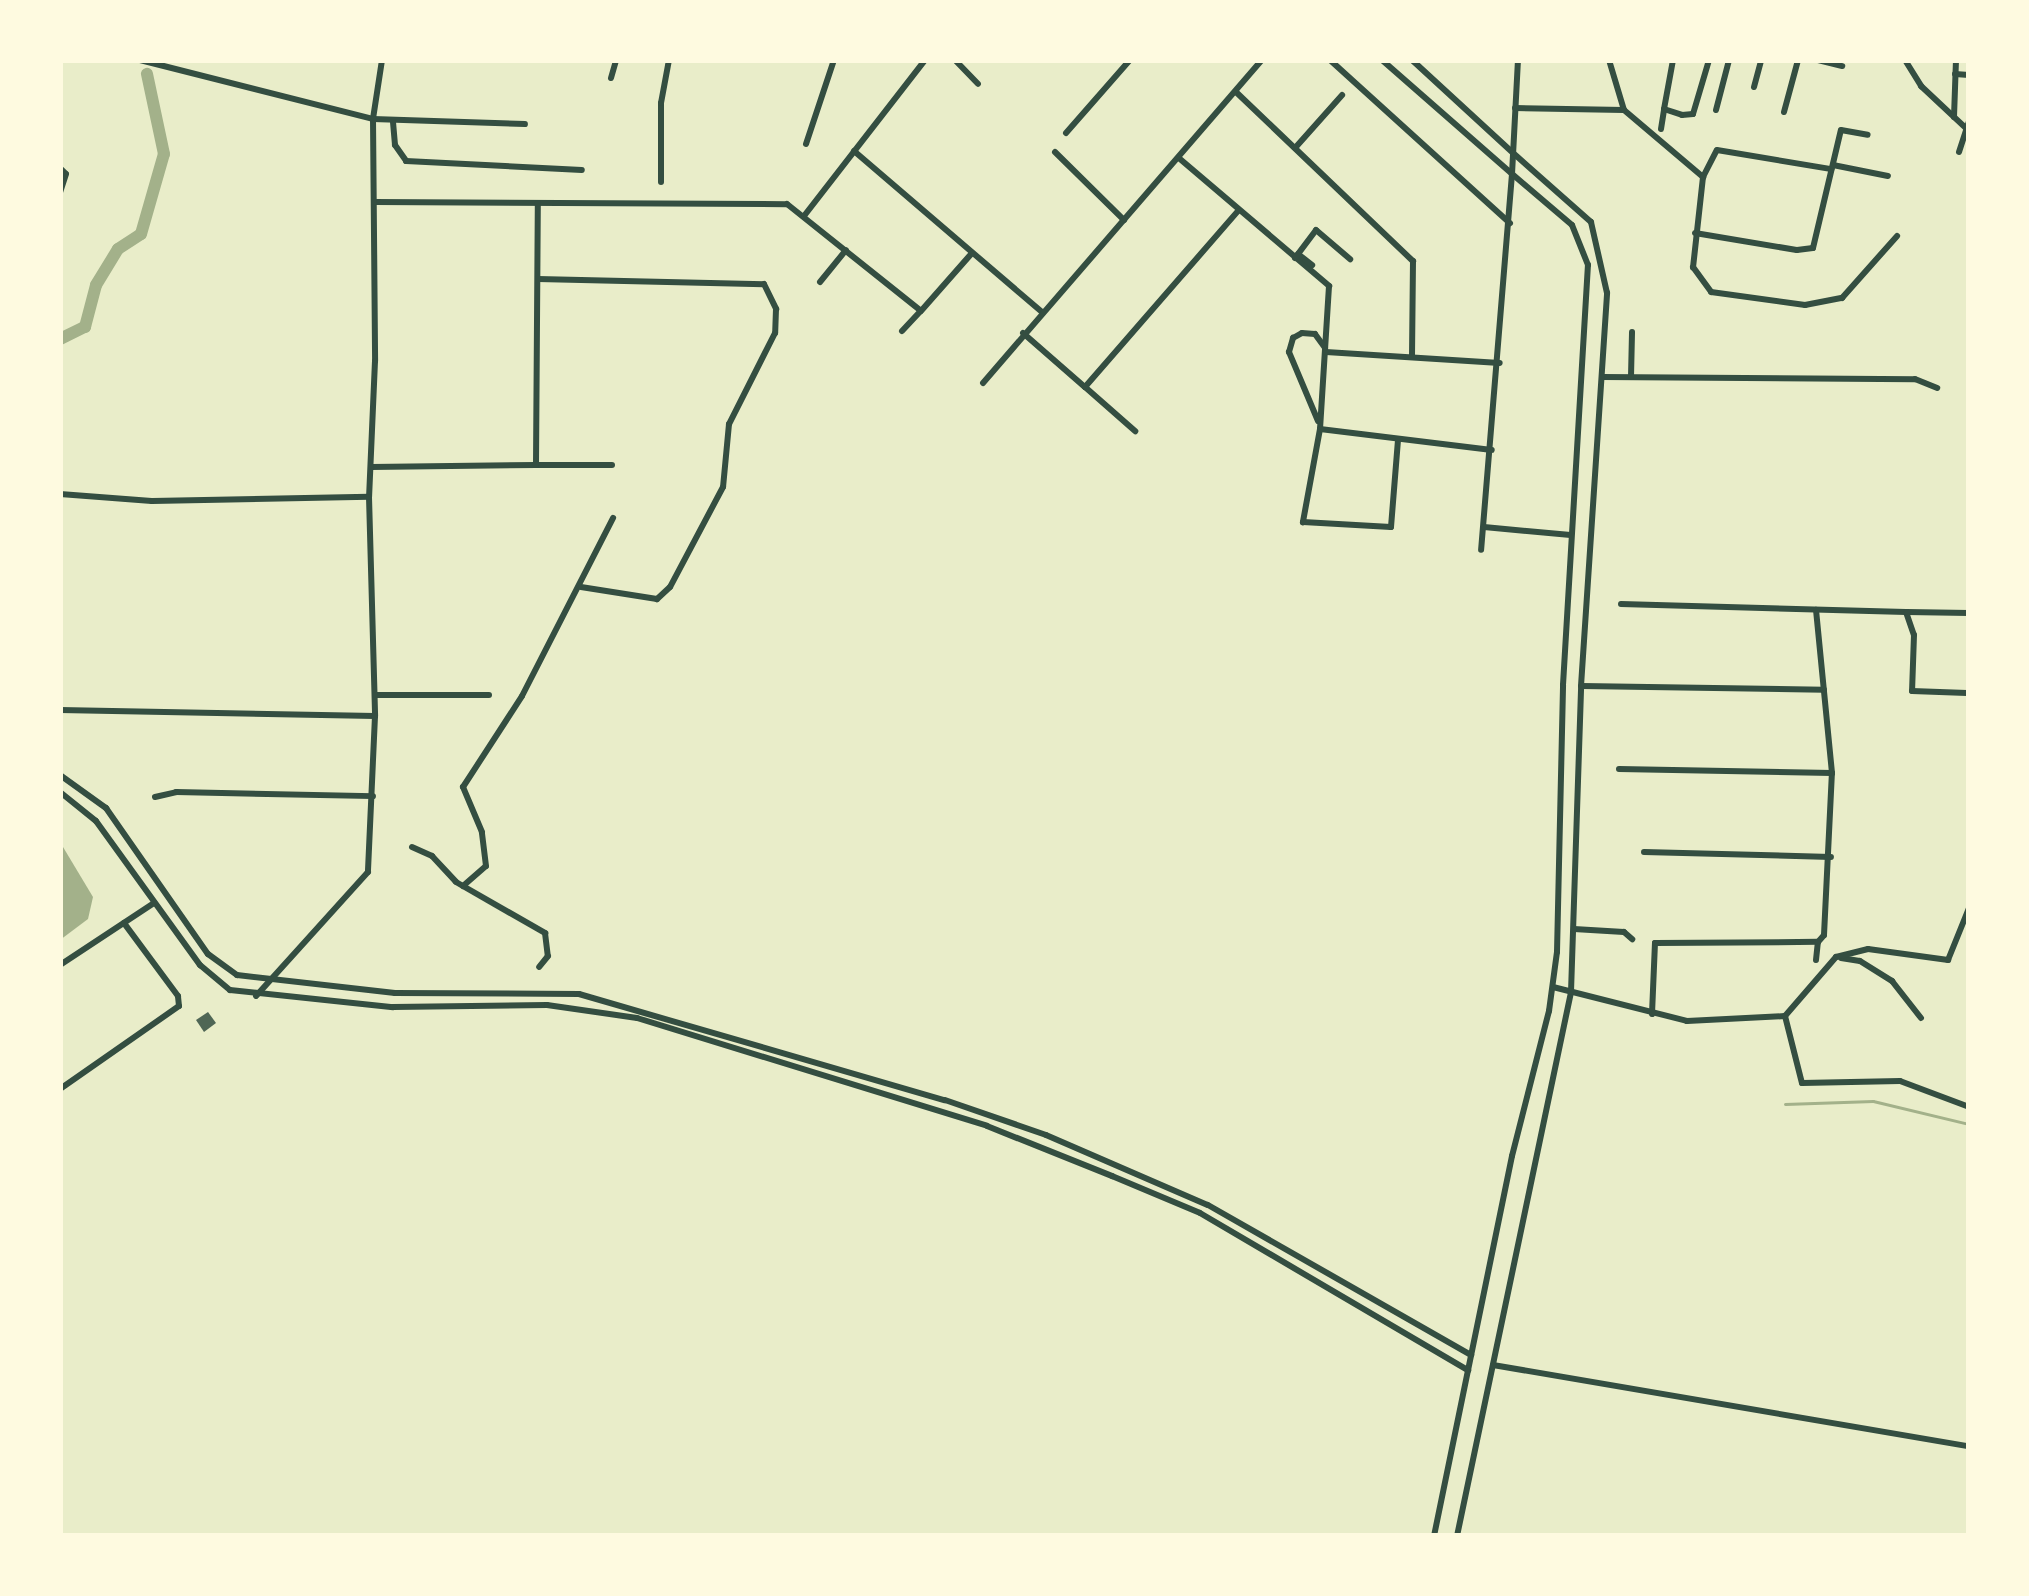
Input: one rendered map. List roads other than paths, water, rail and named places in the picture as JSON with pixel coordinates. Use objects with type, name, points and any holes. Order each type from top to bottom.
[{"type":"street","points":[[140,60],[373,119],[525,124]]},
{"type":"street","points":[[255,996],[368,872],[375,716],[369,497],[373,119],[382,60]]},
{"type":"street","points":[[611,78],[616,60]]},
{"type":"street","points":[[662,182],[661,103],[669,60]]},
{"type":"street","points":[[806,144],[834,60]]},
{"type":"street","points":[[804,216],[925,60]]},
{"type":"street","points":[[955,60],[978,84]]},
{"type":"street","points":[[1066,133],[1130,60]]},
{"type":"street","points":[[983,383],[1262,60]]},
{"type":"street","points":[[1330,60],[1510,223]]},
{"type":"street","points":[[1382,60],[1572,225],[1588,265],[1552,987],[1434,1536]]},
{"type":"street","points":[[1412,60],[1579,207],[1600,244],[1607,293],[1581,686],[1571,992],[1532,1159],[1457,1536]]},
{"type":"street","points":[[1481,550],[1500,363],[1518,60]]},
{"type":"street","points":[[1609,60],[1624,110]]},
{"type":"street","points":[[1660,135],[1673,60]]},
{"type":"street","points":[[1664,109],[1693,114],[1709,60]]},
{"type":"street","points":[[1716,110],[1729,60]]},
{"type":"street","points":[[1754,87],[1761,60]]},
{"type":"street","points":[[1784,112],[1798,60]]},
{"type":"street","points":[[1818,60],[1842,66]]},
{"type":"street","points":[[1905,60],[1922,86],[1968,127],[1959,152]]},
{"type":"street","points":[[1954,117],[1956,60]]},
{"type":"street","points":[[1955,74],[1969,75]]},
{"type":"street","points":[[1236,92],[1414,261],[1412,357]]},
{"type":"street","points":[[1295,148],[1342,95]]},
{"type":"street","points":[[1515,108],[1624,110],[1660,135],[1703,177]]},
{"type":"street","points":[[393,122],[394,145],[406,161],[582,170]]},
{"type":"street","points":[[1695,233],[1797,250],[1814,248],[1841,130],[1868,135]]},
{"type":"street","points":[[1888,176],[1717,150],[1703,177],[1693,267],[1703,287],[1805,305],[1842,298],[1897,236]]},
{"type":"street","points":[[854,151],[1041,311]]},
{"type":"street","points":[[1055,152],[1124,220]]},
{"type":"street","points":[[1180,159],[1330,286],[1320,429],[1303,522],[1391,527],[1398,440]]},
{"type":"street","points":[[60,168],[66,174],[60,192]]},
{"type":"street","points":[[375,202],[787,204],[921,311]]},
{"type":"street","points":[[536,465],[538,203]]},
{"type":"street","points":[[1085,387],[1238,210]]},
{"type":"street","points":[[1297,256],[1316,230],[1351,259]]},
{"type":"street","points":[[820,282],[846,250]]},
{"type":"street","points":[[902,332],[971,254]]},
{"type":"street","points":[[1297,256],[1312,265]]},
{"type":"street","points":[[538,279],[764,284],[776,309],[775,333],[729,424],[723,487],[670,586],[657,599],[581,586]]},
{"type":"street","points":[[1631,377],[1632,332]]},
{"type":"street","points":[[1320,429],[1289,352],[1293,338],[1301,333],[1315,334],[1326,352]]},
{"type":"street","points":[[1023,334],[1135,431]]},
{"type":"street","points":[[1326,352],[1500,363]]},
{"type":"street","points":[[1602,377],[1915,379],[1937,388]]},
{"type":"street","points":[[1320,429],[1492,450]]},
{"type":"street","points":[[371,466],[612,465]]},
{"type":"street","points":[[60,494],[152,501],[369,497]]},
{"type":"street","points":[[463,886],[486,866],[482,832],[463,787],[522,696],[613,518]]},
{"type":"street","points":[[1484,527],[1571,535]]},
{"type":"street","points":[[1621,604],[1969,614]]},
{"type":"street","points":[[1816,610],[1832,772],[1831,857],[1824,935],[1816,960]]},
{"type":"street","points":[[1906,612],[1914,635],[1912,691],[1967,693]]},
{"type":"street","points":[[1581,686],[1824,690]]},
{"type":"street","points":[[375,695],[489,695]]},
{"type":"street","points":[[60,710],[375,716]]},
{"type":"street","points":[[1618,769],[1832,772]]},
{"type":"street","points":[[60,775],[106,808],[222,968],[266,982],[394,993],[544,991],[605,999],[1046,1135],[1161,1183],[1270,1238],[1471,1354]]},
{"type":"street","points":[[60,792],[96,821],[208,975],[230,990],[393,1007],[547,1005],[638,1018],[1038,1145],[1200,1213],[1468,1370]]},
{"type":"street","points":[[155,797],[176,792],[373,796]]},
{"type":"street","points":[[412,848],[432,856],[463,886],[545,933],[548,956],[539,967]]},
{"type":"street","points":[[1644,852],[1831,857]]},
{"type":"street","points":[[60,965],[154,903]]},
{"type":"street","points":[[1552,987],[1652,1014],[1731,1022],[1786,1016],[1836,957],[1868,949],[1948,960],[1969,908]]},
{"type":"street","points":[[60,1090],[179,1006],[178,996],[124,923]]},
{"type":"street","points":[[1574,929],[1624,932],[1632,939]]},
{"type":"street","points":[[1652,1014],[1655,943],[1818,942]]},
{"type":"street","points":[[1836,957],[1860,961],[1892,981],[1921,1018]]},
{"type":"street","points":[[1786,1016],[1802,1082],[1900,1082],[1969,1107]]},
{"type":"street","points":[[1266,1250],[1270,1238]]},
{"type":"street","points":[[1493,1365],[1969,1446]]},
{"type":"waterway","points":[[60,339],[85,327],[96,285],[118,249],[141,234],[164,154],[147,74]]},
{"type":"waterway","points":[[1785,1104],[1873,1101],[1969,1124]]}]
